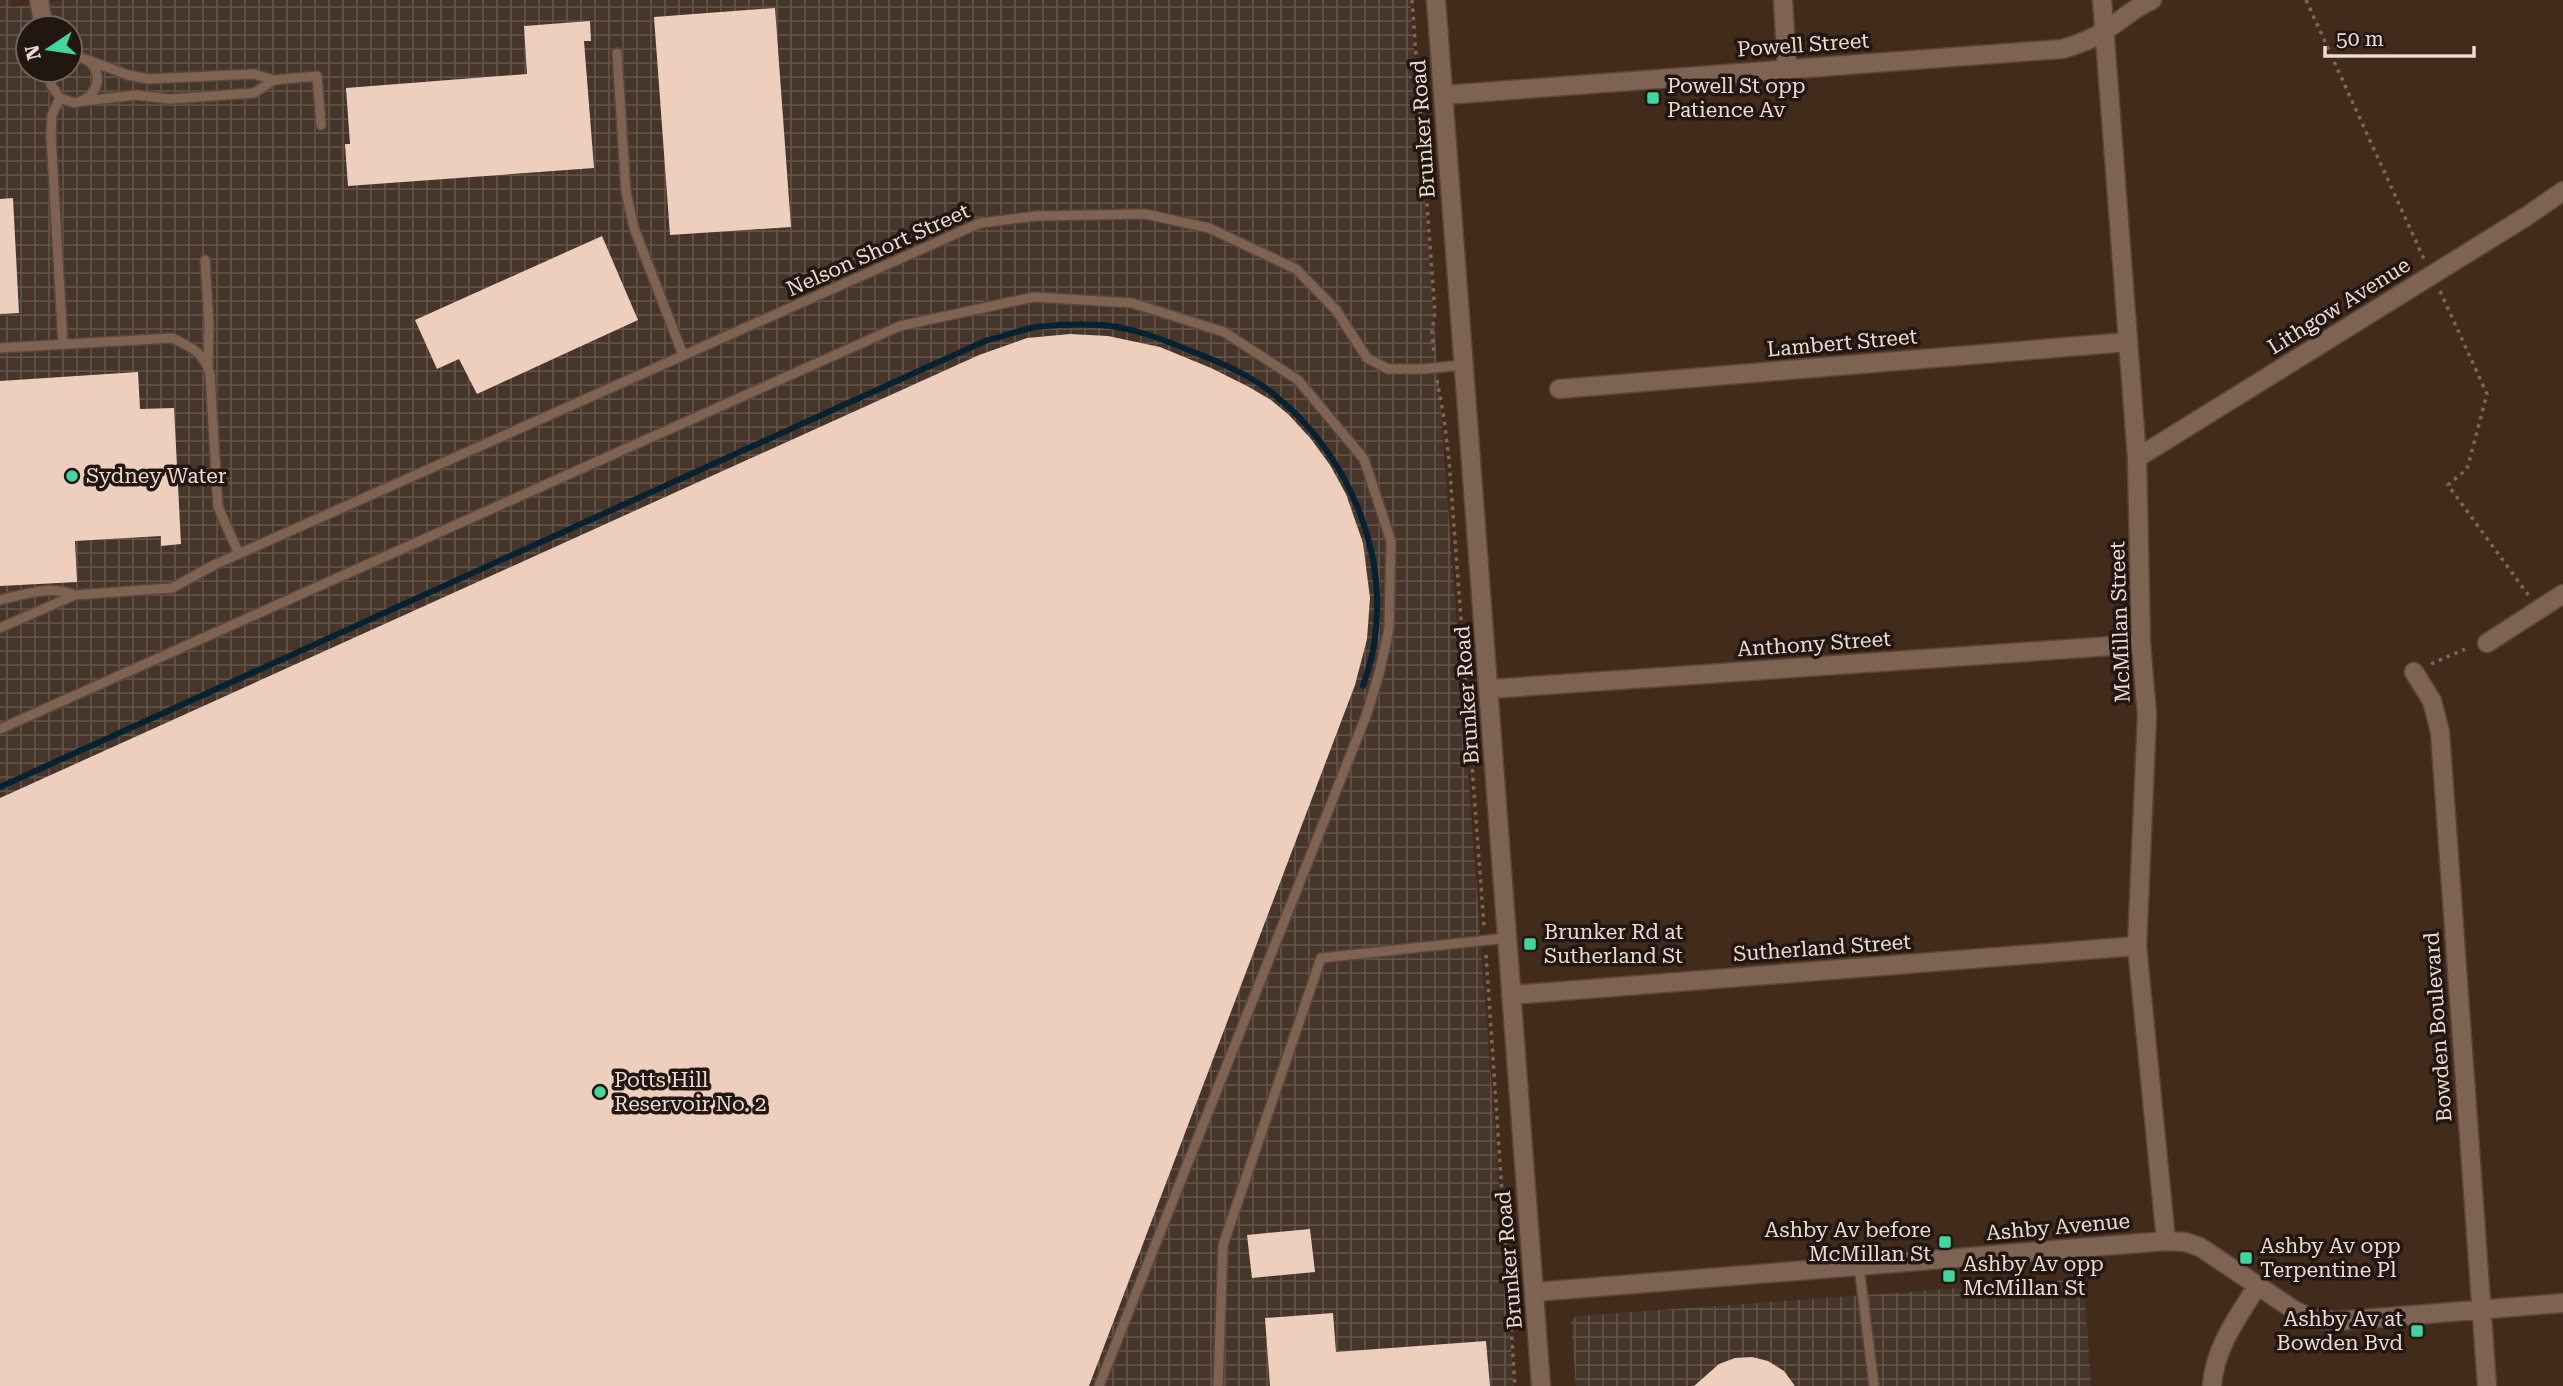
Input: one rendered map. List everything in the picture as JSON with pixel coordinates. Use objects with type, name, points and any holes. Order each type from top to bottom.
[{"type":"street","name":"Brunker Road","points":[[1436,0],[1541,1386]]},
{"type":"street","points":[[1783,0],[1787,68]]},
{"type":"street","name":"McMillan Street","points":[[2102,0],[2137,458],[2141,644],[2147,715],[2137,946],[2166,1241]]},
{"type":"street","name":"Powell Street","points":[[1444,95],[2062,49],[2081,44],[2104,31],[2134,8],[2152,0]]},
{"type":"street","name":"Lithgow Avenue","points":[[2137,458],[2563,191]]},
{"type":"street","name":"Lambert Street","points":[[1559,389],[2127,342]]},
{"type":"street","points":[[2487,643],[2563,594]]},
{"type":"street","name":"Anthony Street","points":[[1489,689],[2141,644]]},
{"type":"street","name":"Bowden Boulevard","points":[[2413,672],[2432,701],[2440,733],[2487,1386]]},
{"type":"street","name":"Sutherland Street","points":[[1511,995],[2137,946]]},
{"type":"street","name":"Ashby Avenue","points":[[1535,1292],[2166,1241],[2185,1242],[2200,1247],[2294,1310],[2312,1319],[2338,1321],[2563,1303]]},
{"type":"street","points":[[2212,1386],[2212,1374],[2229,1329],[2258,1285]]},
{"type":"lane","points":[[617,54],[626,191],[634,228],[683,355]]},
{"type":"lane","points":[[84,58],[128,75],[148,79],[254,74],[274,80],[317,76],[321,125]]},
{"type":"lane","points":[[84,101],[90,97],[97,84],[94,66],[88,60]]},
{"type":"lane","points":[[51,84],[60,98],[75,103],[136,94],[169,99],[254,93],[274,80]]},
{"type":"lane","points":[[60,98],[52,115],[51,136],[63,345]]},
{"type":"lane","name":"Nelson Short Street","points":[[75,595],[172,588],[239,554],[980,223],[1037,216],[1144,214],[1209,228],[1296,269],[1336,310],[1367,358],[1388,369],[1463,365]]},
{"type":"lane","points":[[205,260],[209,325],[208,368],[218,507],[239,554]]},
{"type":"lane","points":[[0,729],[900,326],[1034,297],[1132,303],[1224,332],[1298,380],[1364,460],[1391,541],[1388,629],[1379,674],[1366,716],[1099,1386]]},
{"type":"lane","points":[[0,348],[172,338],[194,349],[208,368]]},
{"type":"lane","points":[[0,600],[39,591],[61,590],[75,595]]},
{"type":"lane","points":[[0,628],[75,595]]},
{"type":"lane","points":[[1218,1386],[1223,1245],[1321,958],[1507,938]]},
{"type":"lane","points":[[1858,1266],[1874,1386]]},
{"type":"path","points":[[1412,0],[1436,313],[1432,331]]},
{"type":"path","points":[[2306,0],[2487,394],[2468,469],[2448,485],[2539,609]]},
{"type":"path","points":[[1440,403],[1449,460],[1515,1386]]},
{"type":"path","points":[[2413,672],[2465,649]]},
{"type":"shaded area","points":[[0,0],[11,0],[12,7],[65,0],[1410,0],[1514,1386],[0,1386]]},
{"type":"shaded area","points":[[2084,1279],[2091,1386],[1576,1386],[1571,1321],[1577,1316]]},
{"type":"building","points":[[775,8],[791,227],[670,235],[654,17]]},
{"type":"building","points":[[590,21],[591,41],[584,41],[594,168],[348,186],[345,144],[350,144],[346,88],[527,74],[524,26]]},
{"type":"building","points":[[13,198],[19,313],[0,314],[0,199]]},
{"type":"building","points":[[602,236],[638,320],[477,394],[459,359],[437,369],[415,320]]},
{"type":"building","name":"Potts Hill Reservoir No. 2","points":[[1070,334],[1108,336],[1160,347],[1249,387],[1289,415],[1330,465],[1346,494],[1363,543],[1370,598],[1367,639],[1355,685],[1089,1386],[0,1386],[0,798],[979,355],[1027,338]]},
{"type":"building","name":"Sydney Water","points":[[138,372],[140,409],[174,408],[181,544],[161,546],[161,536],[75,541],[77,582],[0,586],[0,381]]},
{"type":"building","points":[[1310,1229],[1315,1272],[1252,1278],[1247,1235]]},
{"type":"building","points":[[1333,1313],[1336,1352],[1486,1341],[1490,1386],[1270,1386],[1265,1318]]},
{"type":"building","points":[[1752,1357],[1768,1361],[1784,1371],[1795,1386],[1694,1386],[1719,1364],[1735,1358]]},
{"type":"waterway","points":[[0,787],[985,341],[1036,327],[1112,326],[1169,342],[1223,364],[1253,380],[1298,416],[1321,443],[1341,473],[1357,505],[1368,539],[1375,573],[1377,609],[1373,650],[1363,686]]},
{"type":"place","name":"Powell St opp Patience Av","points":[[1653,98]]},
{"type":"place","name":"Sydney Water","points":[[72,476]]},
{"type":"place","name":"Brunker Rd at Sutherland St","points":[[1530,944]]},
{"type":"place","name":"Potts Hill Reservoir No. 2","points":[[600,1092]]},
{"type":"place","name":"Ashby Av before McMillan St","points":[[1945,1242]]},
{"type":"place","name":"Ashby Av opp Terpentine Pl","points":[[2246,1258]]},
{"type":"place","name":"Ashby Av opp McMillan St","points":[[1949,1276]]},
{"type":"place","name":"Ashby Av at Bowden Bvd","points":[[2417,1331]]}]
